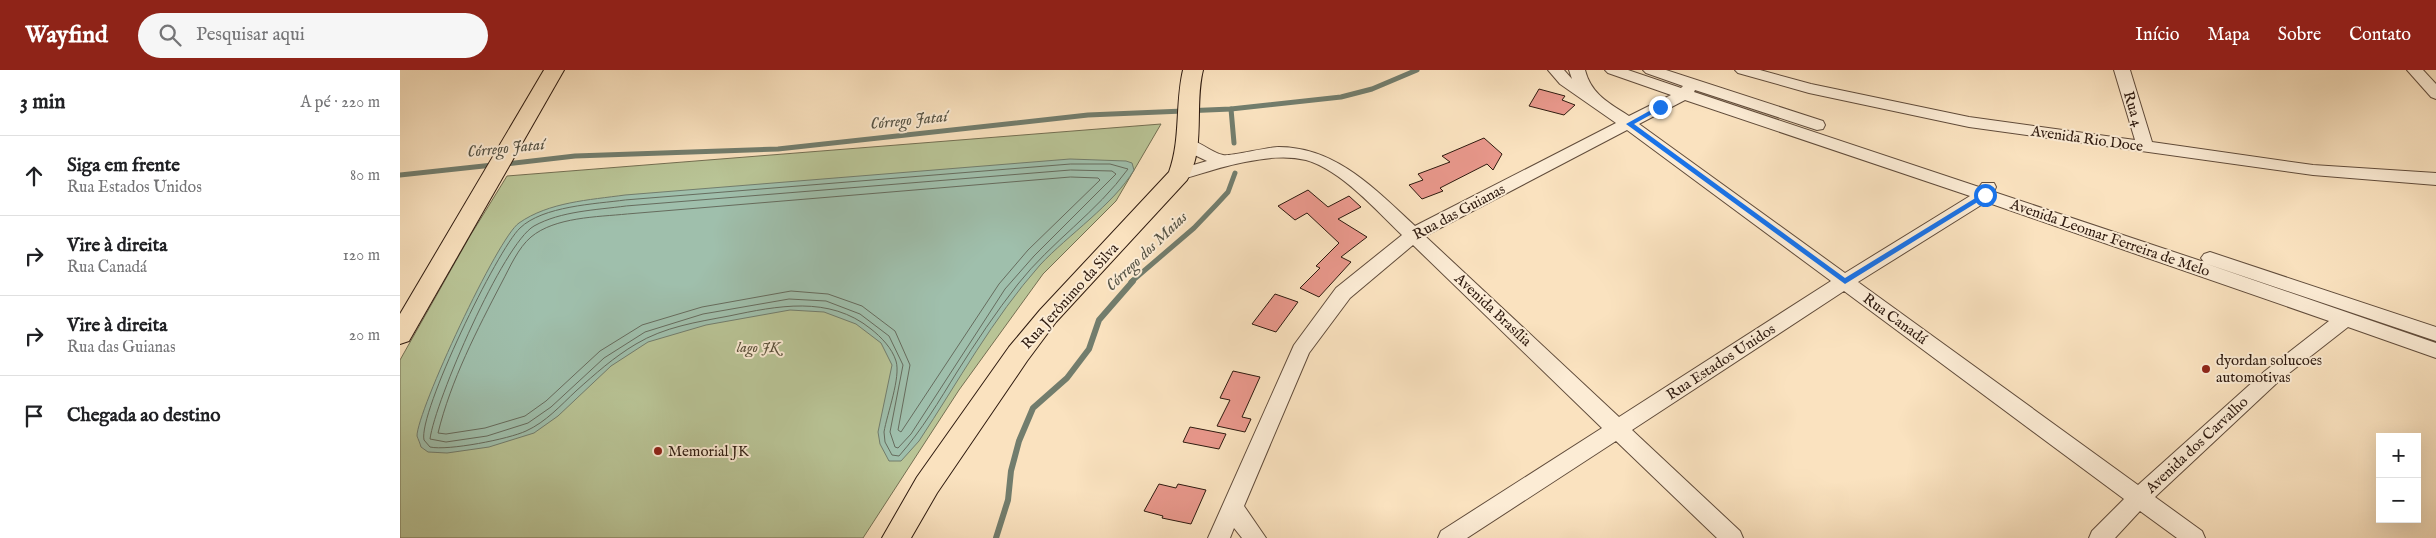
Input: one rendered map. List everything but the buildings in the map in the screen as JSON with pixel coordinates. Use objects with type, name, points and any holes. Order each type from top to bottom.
[{"type":"main road","points":[[400,335],[554,70]]},
{"type":"main road","points":[[1179,175],[1187,134],[1187,94],[1193,70]]},
{"type":"main road","name":"Rua Jerônimo da Silva","points":[[896,538],[927,485],[1018,354],[1048,316],[1179,175]]},
{"type":"street","name":"Rua Canadá","points":[[1556,70],[1565,81],[1629,124],[2138,499],[2194,538]]},
{"type":"street","name":"Rua Canadá","points":[[1578,70],[1580,81],[1595,100]]},
{"type":"street","name":"Avenida Leomar Ferreira de Melo","points":[[1613,70],[1688,89],[1987,190],[2436,334]]},
{"type":"street","name":"Avenida Leomar Ferreira de Melo","points":[[1651,70],[1688,89]]},
{"type":"street","name":"Avenida Rio Doce","points":[[1743,70],[1809,88],[1942,117],[2313,170],[2436,179]]},
{"type":"street","name":"Rua 4","points":[[2122,70],[2145,147]]},
{"type":"street","points":[[2415,70],[2436,94]]},
{"type":"street","name":"Rua das Guianas","points":[[1219,538],[1301,350],[1343,293],[1413,235],[1629,124],[1688,89]]},
{"type":"street","points":[[1187,134],[1221,162]]},
{"type":"street","name":"Avenida Brasília","points":[[1179,175],[1221,162],[1277,152],[1310,156],[1332,166],[1371,195],[1732,538]]},
{"type":"street","name":"Avenida Leomar Ferreira de Melo","points":[[1987,190],[2436,351]]},
{"type":"street","name":"Rua Estados Unidos","points":[[1449,538],[1987,190]]},
{"type":"street","name":"Avenida dos Carvalho","points":[[2100,538],[2138,499],[2272,376],[2345,319]]},
{"type":"street","points":[[1232,508],[1255,538]]},
{"type":"green space","name":"lago JK","points":[[1161,124],[1116,201],[1043,274],[959,390],[863,538],[400,538],[400,360],[470,236],[507,176]]},
{"type":"water","points":[[1070,159],[1126,161],[1132,163],[1134,170],[1115,195],[1051,254],[1023,285],[991,328],[919,441],[901,461],[889,461],[880,444],[878,432],[892,365],[881,343],[856,324],[824,312],[790,310],[706,325],[648,342],[611,366],[558,416],[534,433],[489,447],[447,453],[428,452],[421,447],[417,436],[430,394],[477,290],[509,235],[519,223],[543,210],[570,203],[625,195]]},
{"type":"waterway","name":"Córrego Jataí","points":[[1231,109],[1341,97],[1372,89],[1417,70]]},
{"type":"waterway","name":"Córrego Jataí","points":[[505,164],[575,156],[778,149],[1088,115],[1231,109]]},
{"type":"waterway","name":"Córrego dos Maias","points":[[1231,109],[1234,143]]},
{"type":"waterway","name":"Córrego Jataí","points":[[400,175],[493,165]]},
{"type":"waterway","name":"Córrego dos Maias","points":[[1131,282],[1194,228],[1216,205],[1228,192],[1235,173]]},
{"type":"waterway","name":"Córrego dos Maias","points":[[996,538],[1008,500],[1011,471],[1019,441],[1033,408],[1067,378],[1089,349],[1099,320],[1133,281]]},
{"type":"place","name":"dyordan solucoes automotivas","points":[[2206,369]]},
{"type":"place","name":"Memorial JK","points":[[658,451]]},
{"type":"route","points":[[1660,107],[1629,124],[1845,282],[1985,195]]}]
